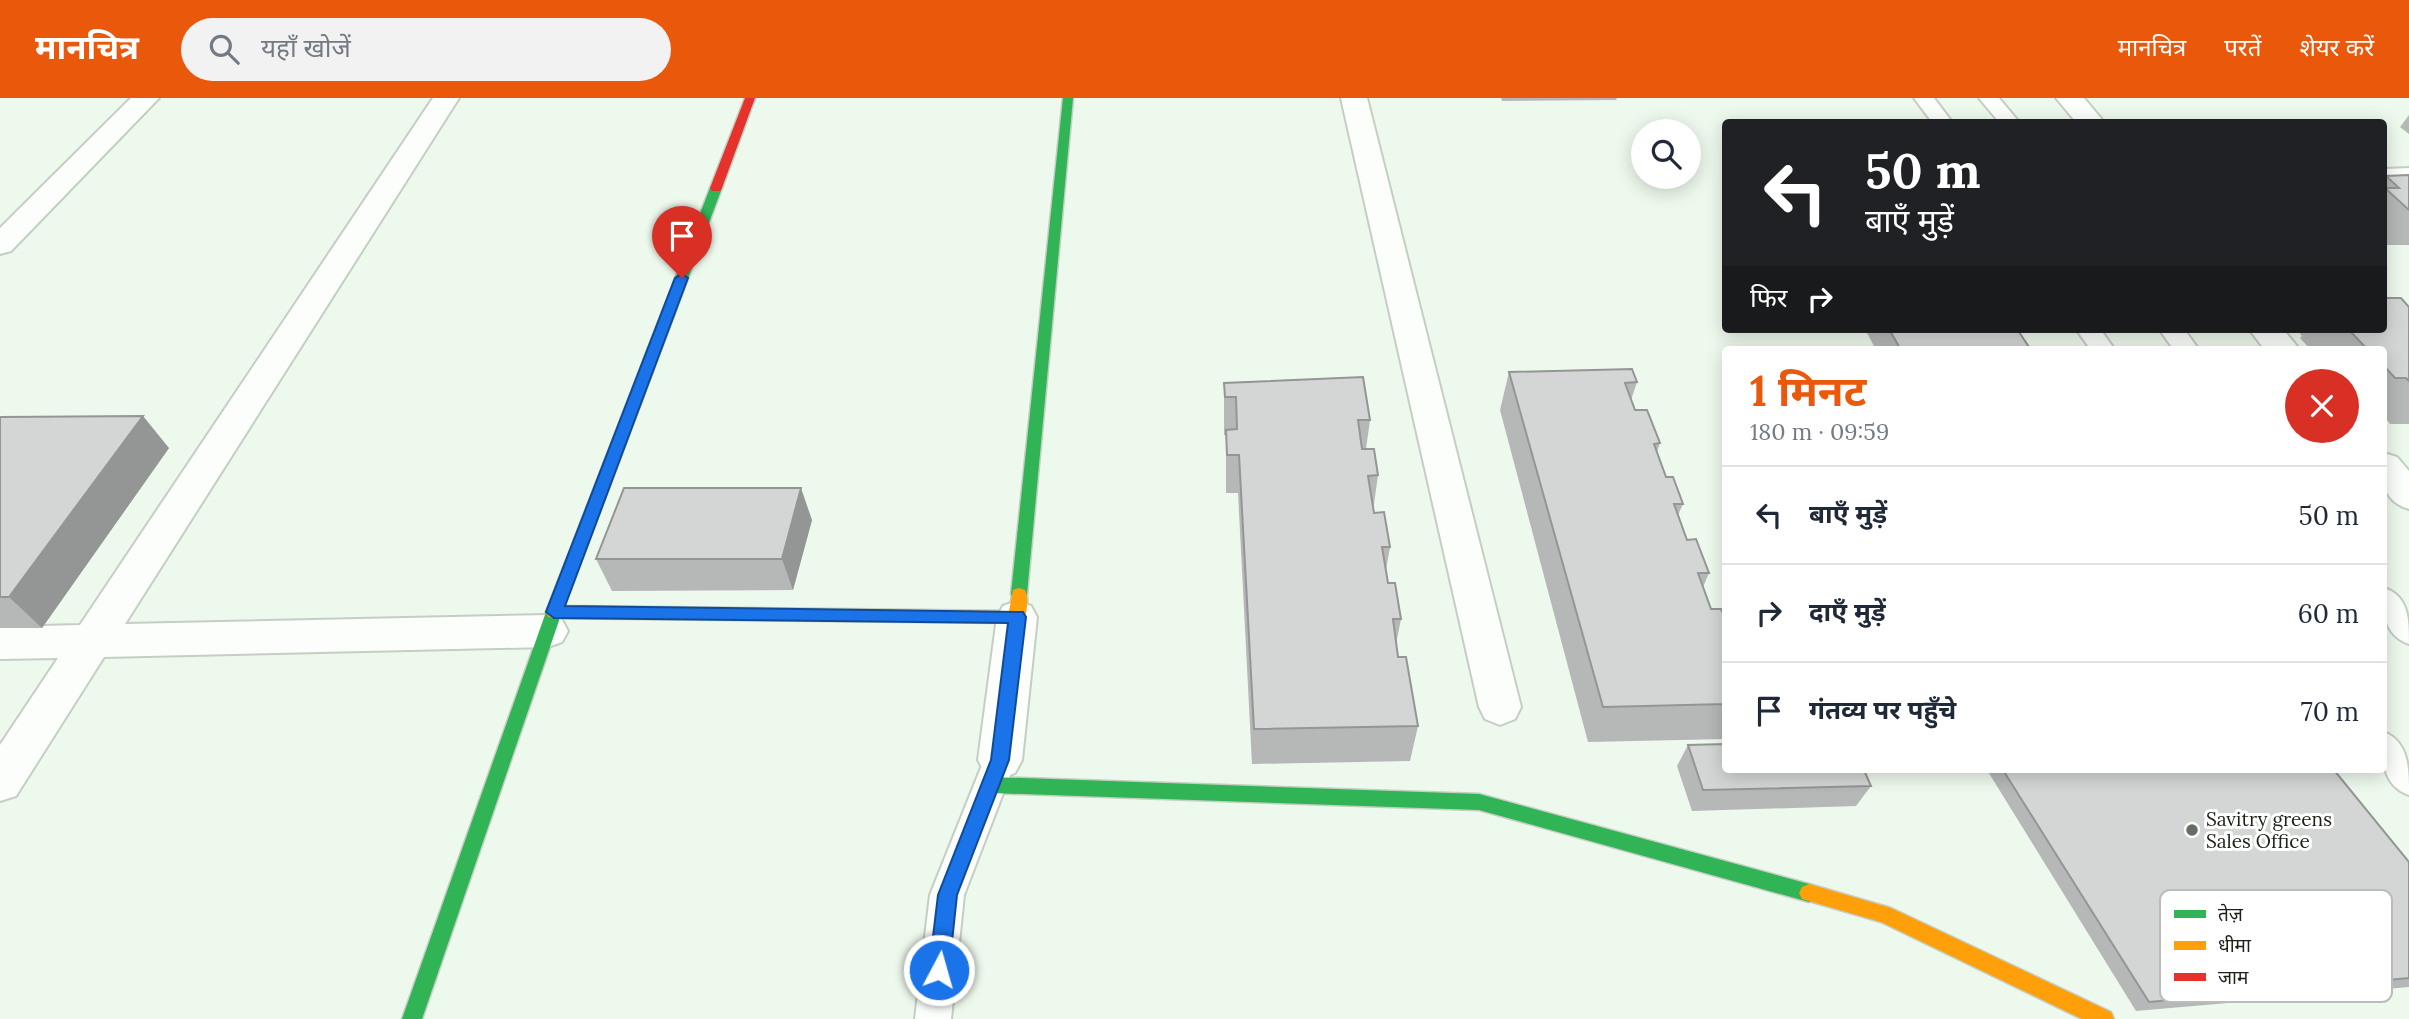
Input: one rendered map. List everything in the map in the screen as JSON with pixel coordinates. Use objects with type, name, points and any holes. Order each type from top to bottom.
[{"type":"street","points":[[0,245],[146,98]]},
{"type":"street","points":[[0,782],[446,98]]},
{"type":"street","points":[[412,1019],[551,622],[750,98]]},
{"type":"street","points":[[1068,98],[1017,617],[996,772],[1479,802],[1884,914],[2104,1019]]},
{"type":"street","points":[[1354,98],[1500,707]]},
{"type":"street","points":[[2069,98],[2087,119]]},
{"type":"street","points":[[2387,178],[2409,177]]},
{"type":"street","points":[[2387,470],[2409,496]]},
{"type":"street","points":[[0,643],[551,622],[1017,617]]},
{"type":"lane","points":[[1924,98],[1940,119]]},
{"type":"lane","points":[[1989,98],[2006,119]]},
{"type":"lane","points":[[2387,603],[2409,632]]},
{"type":"lane","points":[[2387,749],[2409,781]]},
{"type":"lane","points":[[933,1019],[947,895],[996,772]]},
{"type":"building","points":[[2409,175],[2409,210],[2387,190],[2399,188],[2387,176]]},
{"type":"building","points":[[2387,298],[2401,298],[2409,307],[2409,381],[2406,378],[2395,378],[2387,369],[2387,346],[2364,346],[2352,333],[2387,333]]},
{"type":"building","points":[[1891,333],[2020,333],[2028,346],[1899,346]]},
{"type":"building","points":[[1632,369],[1637,382],[1625,383],[1635,410],[1647,410],[1660,443],[1654,444],[1666,477],[1673,477],[1683,504],[1674,504],[1687,540],[1696,539],[1709,573],[1698,573],[1711,609],[1722,611],[1722,704],[1603,707],[1509,372]]},
{"type":"building","points":[[1363,377],[1370,420],[1358,420],[1362,449],[1374,449],[1378,475],[1368,476],[1374,513],[1384,512],[1390,547],[1382,547],[1388,583],[1395,583],[1401,619],[1393,619],[1398,657],[1406,657],[1418,726],[1254,729],[1239,455],[1227,455],[1226,430],[1237,429],[1236,397],[1225,397],[1224,383]]},
{"type":"building","points":[[143,416],[9,597],[0,597],[0,417]]},
{"type":"building","points":[[624,488],[801,488],[782,559],[596,559]]},
{"type":"building","points":[[1722,744],[1722,773],[1865,773],[1871,786],[1703,790],[1688,745]]},
{"type":"building","points":[[2005,773],[2336,773],[2409,862],[2409,978],[2392,980],[2392,890],[2160,890],[2160,1001],[2149,1002]]},
{"type":"traffic: fast","points":[[1019,594],[1068,98]]},
{"type":"traffic: fast","points":[[412,1019],[554,612],[716,188]]},
{"type":"traffic: fast","points":[[991,785],[1479,802],[1809,893]]},
{"type":"traffic: slow","points":[[554,612],[1017,617],[1019,594]]},
{"type":"traffic: slow","points":[[1809,893],[1884,914],[2104,1019]]},
{"type":"traffic: jam","points":[[716,188],[750,98]]},
{"type":"place","name":"Savitry greens Sales Office","points":[[2192,830]]},
{"type":"route","points":[[682,278],[554,612],[1017,617],[1000,760],[947,895],[939,970]]}]
